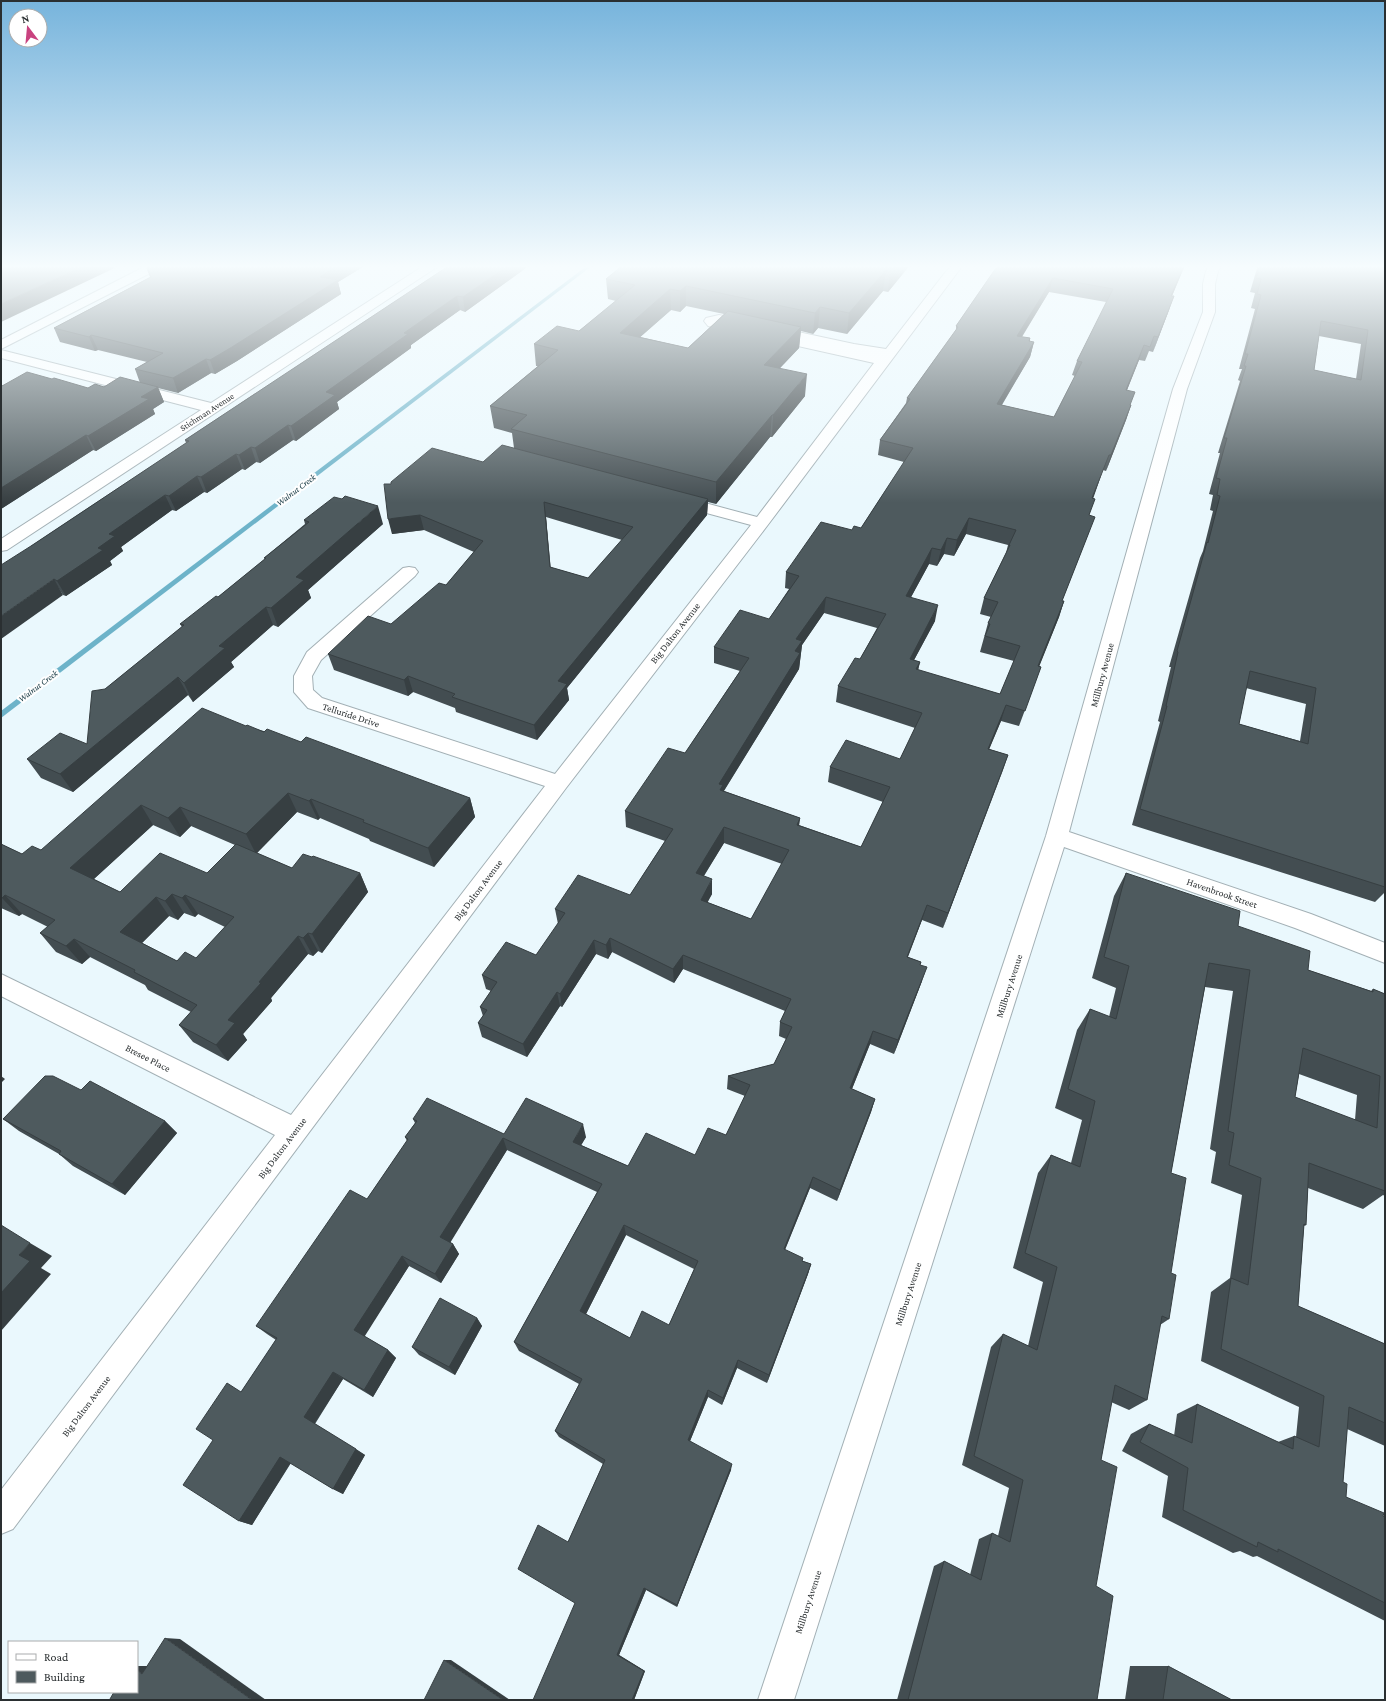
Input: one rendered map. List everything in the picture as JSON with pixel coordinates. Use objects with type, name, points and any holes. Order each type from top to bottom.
[{"type":"street","name":"Stichman Avenue","points":[[1,546],[311,344]]},
{"type":"street","points":[[821,344],[886,357]]},
{"type":"street","points":[[837,344],[886,357]]},
{"type":"street","name":"Big Dalton Avenue","points":[[1,1517],[559,783],[761,523],[896,344]]},
{"type":"street","name":"Millbury Avenue","points":[[776,1700],[1057,836],[1180,390],[1197,344]]},
{"type":"street","points":[[1,354],[212,408]]},
{"type":"street","points":[[662,497],[761,523]]},
{"type":"street","name":"Telluride Drive","points":[[408,572],[314,656],[303,676],[304,692],[315,703],[559,783]]},
{"type":"street","name":"Havenbrook Street","points":[[1057,836],[1303,920],[1385,953]]},
{"type":"street","name":"Bresee Place","points":[[1,984],[295,1131]]},
{"type":"building","points":[[129,344],[236,344],[210,360],[206,359],[173,378],[135,369],[163,353]]},
{"type":"building","points":[[330,344],[393,344],[326,392],[335,395],[291,426],[288,425],[255,448],[251,447],[239,455],[236,454],[201,477],[197,476],[169,496],[165,495],[109,534],[115,536],[98,548],[103,550],[57,581],[54,579],[1,616],[1,565],[189,441],[185,440]]},
{"type":"building","points":[[536,344],[672,344],[688,348],[692,344],[784,344],[764,365],[807,374],[716,482],[511,429],[527,415],[490,406],[558,350]]},
{"type":"building","points":[[946,344],[1033,344],[997,404],[1054,417],[1082,362],[1077,361],[1085,344],[1151,344],[1150,347],[1144,345],[1126,390],[1135,392],[1131,405],[1092,498],[1095,499],[1089,515],[1095,517],[1038,666],[1041,667],[1025,711],[1006,705],[988,749],[1008,755],[948,913],[927,905],[907,957],[921,962],[920,965],[927,967],[898,1040],[873,1031],[850,1088],[875,1099],[840,1190],[813,1177],[784,1249],[803,1258],[802,1261],[811,1264],[769,1375],[738,1360],[723,1398],[708,1390],[688,1440],[732,1464],[677,1605],[644,1588],[617,1655],[644,1671],[632,1700],[533,1700],[575,1603],[518,1569],[538,1525],[568,1542],[605,1460],[555,1431],[582,1379],[514,1342],[602,1184],[503,1138],[440,1237],[453,1244],[435,1274],[402,1256],[354,1330],[388,1350],[364,1390],[333,1372],[304,1417],[356,1449],[333,1489],[280,1457],[239,1521],[183,1485],[213,1440],[196,1429],[227,1383],[241,1392],[277,1338],[256,1326],[350,1190],[367,1199],[408,1139],[405,1137],[417,1121],[413,1119],[427,1098],[504,1134],[526,1098],[583,1124],[573,1142],[628,1166],[646,1133],[695,1155],[708,1128],[726,1135],[750,1085],[728,1076],[774,1064],[792,1027],[780,1022],[791,999],[683,955],[673,969],[610,938],[606,945],[594,940],[560,994],[557,992],[523,1044],[478,1023],[487,1010],[480,1007],[497,982],[482,975],[506,942],[536,955],[565,913],[555,909],[578,875],[630,895],[673,829],[625,811],[668,748],[685,753],[749,658],[714,647],[740,610],[769,619],[799,576],[786,572],[821,522],[852,530],[854,526],[861,528],[913,448],[880,440],[910,399],[907,398]],"holes":[[[969,518],[1016,530],[984,598],[998,602],[988,623],[990,624],[985,636],[1020,646],[1000,694],[916,669],[920,662],[910,659],[938,605],[906,596],[932,548],[941,550],[947,538],[957,540]],[[826,597],[886,614],[860,659],[855,658],[838,686],[922,713],[900,759],[846,740],[830,767],[890,787],[861,847],[797,825],[800,818],[720,790],[723,785],[719,784],[800,653],[795,651],[802,641],[796,639]],[[724,827],[789,850],[751,919],[701,900],[712,879],[696,873]],[[624,1225],[698,1261],[669,1325],[642,1311],[630,1338],[580,1311]]]},
{"type":"building","points":[[1248,344],[1318,344],[1314,370],[1361,380],[1366,344],[1385,344],[1385,887],[1140,809],[1167,706],[1177,651],[1220,496],[1217,495],[1220,479],[1216,478],[1227,438],[1224,438],[1246,366],[1244,366],[1248,354],[1245,354]],"holes":[[[1250,671],[1316,688],[1308,744],[1239,724]]]},
{"type":"building","points":[[27,372],[88,388],[95,384],[104,387],[120,377],[158,387],[141,397],[149,399],[88,436],[86,435],[1,488],[1,385],[2,386]]},
{"type":"building","points":[[502,445],[708,499],[558,681],[567,684],[534,725],[452,697],[455,694],[408,676],[404,680],[328,654],[368,616],[391,624],[439,583],[446,585],[483,541],[420,515],[388,519],[384,484],[391,484],[391,482],[432,448],[483,462]],"holes":[[[544,502],[633,527],[588,578],[550,567]]]},
{"type":"building","points":[[345,496],[378,506],[296,577],[304,580],[271,608],[266,607],[219,646],[225,648],[184,683],[178,677],[60,774],[27,759],[60,733],[87,744],[92,691],[105,689],[184,625],[180,624],[216,596],[218,597],[309,522],[304,520],[334,497],[342,499]]},
{"type":"building","points":[[202,708],[264,732],[267,729],[301,742],[306,737],[470,798],[428,848],[311,799],[309,801],[288,793],[246,834],[180,807],[168,818],[141,805],[70,868],[120,892],[160,853],[207,873],[236,844],[292,868],[303,854],[313,856],[360,873],[312,934],[308,933],[303,938],[298,936],[259,982],[261,983],[228,1020],[235,1023],[216,1045],[179,1025],[197,1005],[134,972],[135,970],[74,939],[66,946],[40,933],[55,920],[5,895],[2,898],[1,897],[1,844],[22,854],[32,846],[41,850]],"holes":[[[172,894],[182,898],[185,895],[234,917],[196,958],[185,952],[177,961],[120,932],[156,897],[165,901]]]},
{"type":"building","points":[[1126,873],[1240,911],[1238,926],[1310,951],[1308,970],[1373,992],[1373,989],[1385,994],[1385,1191],[1309,1163],[1306,1225],[1304,1224],[1298,1306],[1385,1344],[1385,1423],[1349,1407],[1343,1482],[1347,1484],[1346,1497],[1384,1513],[1385,1603],[1278,1549],[1278,1552],[1258,1542],[1257,1547],[1183,1510],[1188,1468],[1140,1442],[1149,1424],[1192,1443],[1197,1404],[1293,1449],[1294,1436],[1319,1447],[1324,1396],[1221,1349],[1231,1278],[1248,1285],[1261,1178],[1229,1165],[1234,1133],[1228,1131],[1250,970],[1209,963],[1171,1173],[1186,1178],[1171,1273],[1176,1275],[1169,1319],[1162,1316],[1147,1400],[1115,1385],[1101,1460],[1117,1467],[1096,1586],[1113,1596],[1097,1700],[908,1700],[944,1561],[981,1580],[992,1533],[1010,1542],[1023,1480],[974,1456],[1003,1334],[1037,1350],[1057,1267],[1025,1253],[1051,1155],[1080,1167],[1095,1101],[1068,1089],[1090,1009],[1116,1019],[1129,966],[1104,957]],"holes":[[[1303,1048],[1380,1076],[1377,1128],[1295,1097]]]},
{"type":"building","points":[[45,1076],[53,1076],[81,1090],[90,1081],[165,1121],[112,1184],[59,1154],[61,1151],[3,1119]]},
{"type":"building","points":[[1,1225],[30,1243],[19,1255],[30,1261],[1,1293]]},
{"type":"building","points":[[440,1298],[477,1318],[449,1367],[412,1347]]},
{"type":"building","points":[[165,1638],[252,1700],[110,1700],[113,1693],[138,1693],[138,1671],[142,1674]]},
{"type":"building","points":[[444,1660],[503,1700],[424,1700]]},
{"type":"building","points":[[1168,1666],[1232,1700],[1163,1700]]},
{"type":"waterway","name":"Walnut Creek","points":[[1,715],[487,344]]}]
